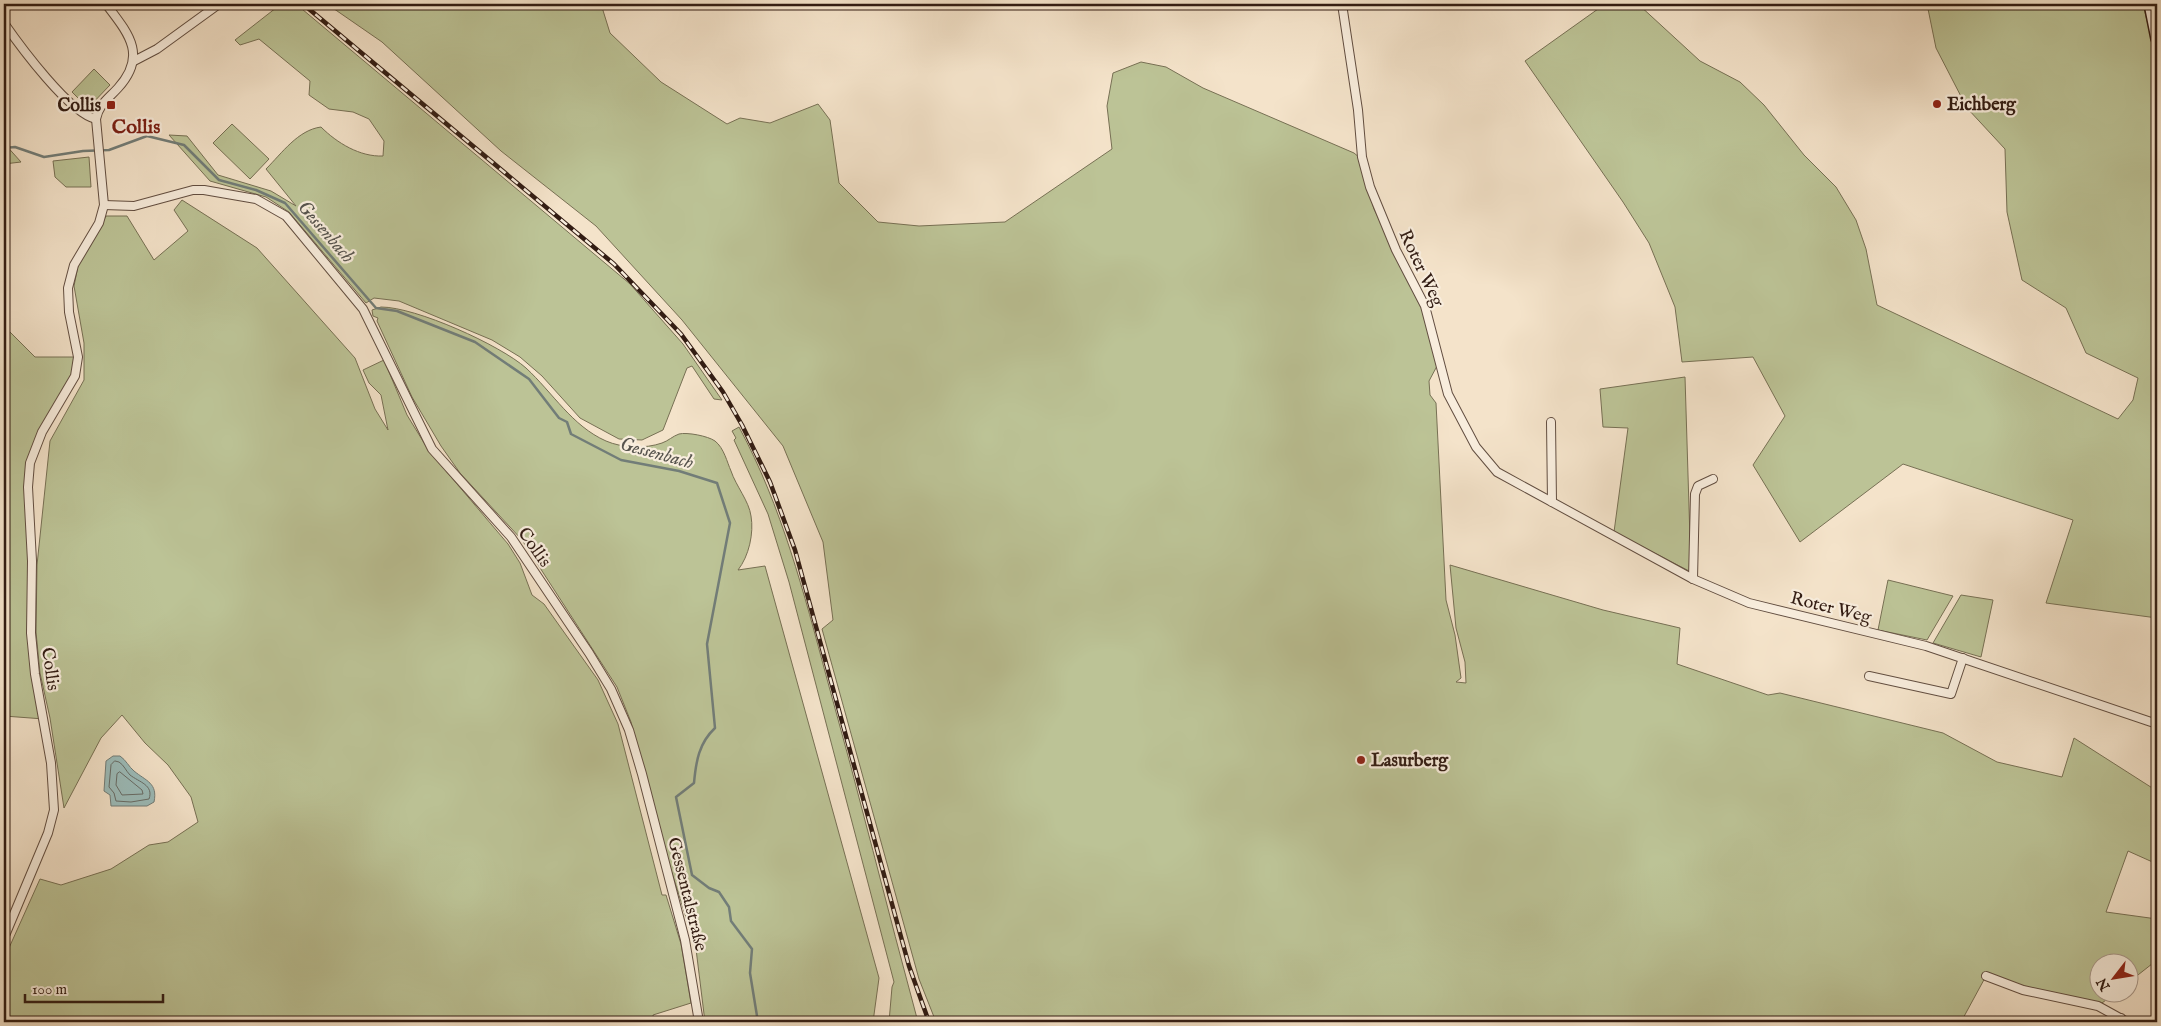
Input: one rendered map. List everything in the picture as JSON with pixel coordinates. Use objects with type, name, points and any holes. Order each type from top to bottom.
[{"type":"main road","points":[[2150,4],[2157,38]]},
{"type":"street","points":[[4,23],[65,97],[83,114],[96,119],[98,108],[118,88],[134,61],[133,49],[128,35],[106,4]]},
{"type":"street","points":[[134,61],[156,49],[218,4]]},
{"type":"street","name":"Roter Weg","points":[[1342,4],[1358,110],[1362,157],[1370,187],[1396,250],[1425,306],[1448,394],[1476,447],[1497,472],[1693,579],[1749,603],[1926,646],[2157,724]]},
{"type":"street","name":"Collis","points":[[4,938],[48,833],[54,810],[51,763],[34,674],[31,634],[32,561],[28,487],[30,463],[42,432],[75,376],[78,357],[69,312],[68,288],[74,264],[99,223],[104,205],[96,119]]},
{"type":"street","name":"Collis","points":[[104,205],[134,206],[193,190],[204,190],[256,199],[286,216],[363,309],[432,449],[511,536],[589,653],[611,689],[628,730],[642,774]]},
{"type":"street","points":[[1551,422],[1552,502]]},
{"type":"street","points":[[1693,579],[1695,494],[1698,486],[1713,480]]},
{"type":"street","points":[[1869,676],[1951,694],[1963,658]]},
{"type":"street","name":"Gessentalstraße","points":[[642,774],[686,940],[699,1022]]},
{"type":"street","points":[[1986,976],[2023,990],[2098,1006],[2124,1020]]},
{"type":"street","points":[[2108,1022],[2124,1020]]},
{"type":"green space","points":[[281,4],[296,4],[630,284],[683,344],[722,400],[714,399],[692,366],[687,368],[663,430],[642,440],[619,439],[580,418],[542,376],[520,357],[492,340],[399,301],[374,298],[366,303],[289,212],[266,197],[210,181],[169,135],[187,136],[218,175],[271,191],[296,206],[266,169],[298,137],[321,127],[349,148],[374,156],[383,156],[384,141],[369,119],[353,112],[329,109],[309,95],[310,81],[259,39],[240,45],[235,40]]},
{"type":"green space","points":[[327,4],[601,4],[610,33],[661,82],[727,124],[740,118],[770,123],[818,104],[830,120],[839,183],[878,222],[919,226],[1005,222],[1112,149],[1107,106],[1113,73],[1141,62],[1166,67],[1203,88],[1354,153],[1360,158],[1374,209],[1423,307],[1436,353],[1437,366],[1429,381],[1430,395],[1436,403],[1446,600],[1455,635],[1461,678],[1456,682],[1466,683],[1465,662],[1456,628],[1450,565],[1603,610],[1680,628],[1677,664],[1768,695],[1780,693],[1943,733],[1997,762],[2062,777],[2074,738],[2157,791],[2157,864],[2128,851],[2106,912],[2157,919],[2157,960],[2138,975],[2138,954],[2088,954],[2088,1003],[1986,976],[1961,1022],[936,1022],[919,979],[822,629],[833,620],[823,542],[783,446],[682,320],[596,226],[501,151],[382,42]]},
{"type":"green space","points":[[1605,4],[1638,4],[1700,61],[1740,82],[1764,105],[1804,155],[1836,187],[1856,220],[1866,249],[1877,305],[2118,419],[2133,400],[2138,378],[2086,353],[2066,308],[2022,280],[2007,212],[2005,149],[1967,108],[1936,48],[1927,4],[2143,4],[2157,62],[2157,618],[2046,603],[2073,520],[1903,464],[1800,542],[1753,465],[1785,416],[1753,357],[1682,362],[1675,307],[1649,243],[1623,202],[1525,61]]},
{"type":"green space","points":[[94,69],[110,85],[88,108],[72,92]]},
{"type":"green space","points":[[232,124],[269,159],[250,179],[213,143]]},
{"type":"green space","points":[[4,143],[21,162],[4,164]]},
{"type":"green space","points":[[89,157],[91,187],[66,187],[55,177],[53,161]]},
{"type":"green space","points":[[182,200],[257,248],[355,358],[375,409],[388,430],[381,395],[369,383],[363,370],[384,360],[407,415],[429,451],[508,544],[520,563],[532,595],[544,604],[598,680],[618,724],[662,895],[666,895],[681,944],[691,1003],[653,1015],[654,1022],[4,1022],[4,959],[40,879],[61,885],[111,869],[149,845],[168,842],[198,822],[191,797],[168,765],[145,743],[122,715],[101,738],[64,808],[50,718],[40,673],[36,632],[37,565],[50,441],[84,380],[84,343],[74,286],[78,266],[106,216],[127,216],[154,260],[188,231],[174,210]]},
{"type":"green space","points":[[381,307],[415,313],[435,320],[478,339],[514,359],[526,368],[583,427],[606,441],[626,446],[641,447],[662,443],[679,434],[687,434],[712,439],[721,447],[733,477],[748,505],[751,516],[750,544],[738,570],[765,566],[879,978],[873,1022],[705,1022],[696,949],[665,851],[631,722],[617,687],[522,540],[460,473],[441,446],[412,397],[377,321],[378,318],[373,316],[372,310]]},
{"type":"green space","points":[[4,326],[35,357],[78,357],[73,379],[30,463],[31,633],[44,719],[4,716]]},
{"type":"green space","points":[[1685,377],[1691,572],[1614,532],[1628,428],[1603,427],[1600,389]]},
{"type":"green space","points":[[739,427],[768,488],[791,551],[810,615],[918,1022],[889,1022],[894,982],[789,582],[768,514],[734,440],[736,438],[732,431]]},
{"type":"green space","points":[[1888,580],[1953,596],[1927,640],[1878,630]]},
{"type":"green space","points":[[1961,595],[1993,600],[1981,657],[1933,643]]},
{"type":"water","points":[[113,756],[120,756],[124,759],[134,771],[153,786],[154,802],[147,806],[111,806],[110,795],[104,791],[106,761]]},
{"type":"waterway","name":"Gessenbach","points":[[4,148],[15,147],[44,157],[83,151],[109,150],[147,136],[184,145],[219,180],[256,190],[285,203],[376,308],[397,311],[475,342],[529,379],[559,418],[567,422],[571,434],[621,460],[679,471],[717,483],[730,523],[707,644],[715,728],[705,740],[699,753],[694,783],[676,797],[692,875],[709,888],[719,892],[729,907],[731,921],[752,949],[750,973],[757,1016],[753,1022]]},
{"type":"railway","points":[[303,4],[614,264],[681,334],[723,392],[742,425],[770,482],[795,550],[909,966],[929,1022]]},
{"type":"place","name":"Eichberg","points":[[1937,104]]},
{"type":"place","name":"Collis","points":[[111,105]]},
{"type":"place","name":"Lasurberg","points":[[1361,760]]},
{"type":"district","name":"Collis","points":[[136,126]]}]
